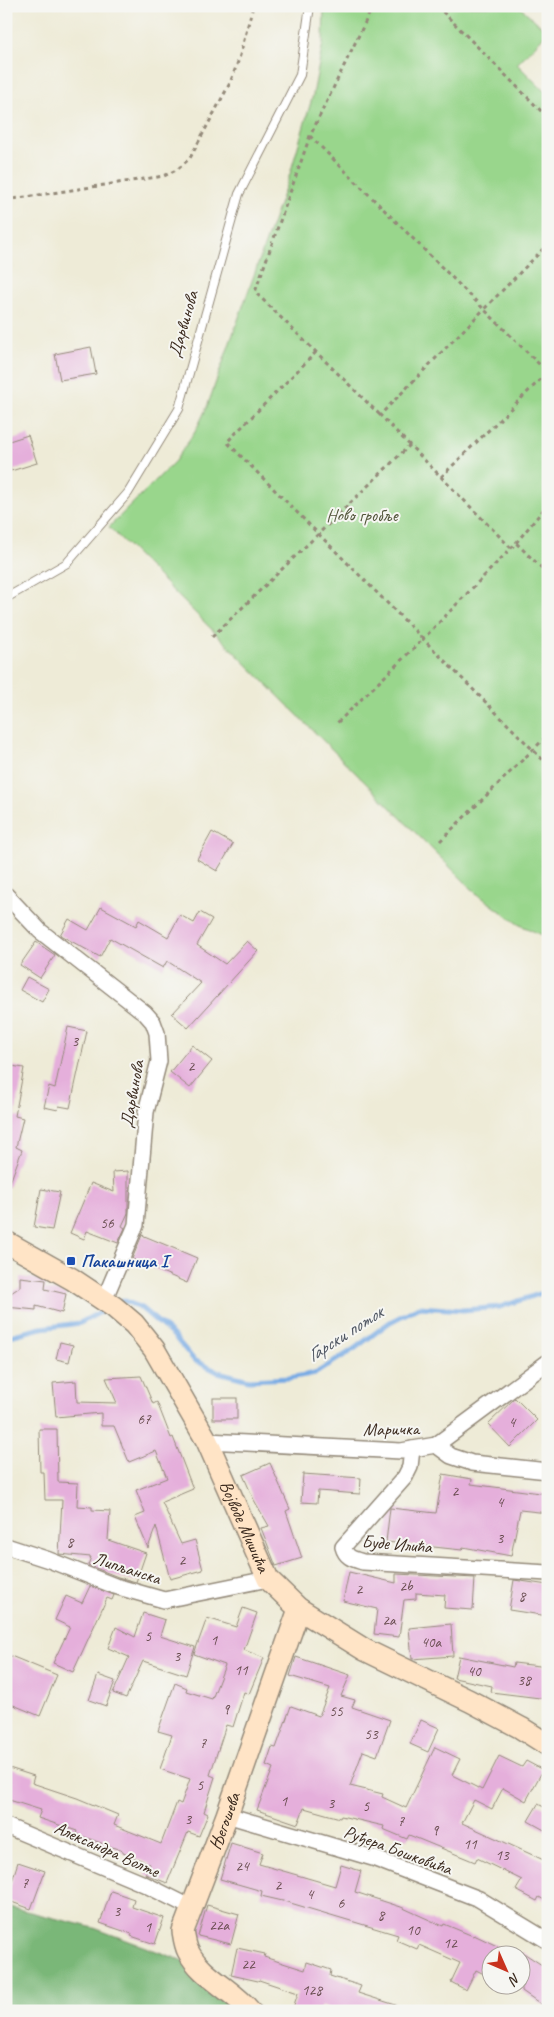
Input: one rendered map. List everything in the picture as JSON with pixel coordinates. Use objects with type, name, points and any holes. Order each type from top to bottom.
[{"type":"street","name":"Дарвинова","points":[[6,895],[40,931],[145,1013],[153,1022],[157,1033],[159,1061],[146,1112],[136,1225],[99,1296]]},
{"type":"street","name":"Војводе Мишића","points":[[6,1242],[99,1296],[134,1324],[154,1349],[207,1441],[268,1579],[299,1609],[365,1650],[470,1701],[521,1728],[548,1745]]},
{"type":"street","name":"Маричка","points":[[207,1441],[401,1451],[436,1445],[548,1362]]},
{"type":"street","points":[[436,1445],[451,1456],[472,1462],[548,1471]]},
{"type":"street","name":"Буде Илића","points":[[412,1449],[410,1467],[405,1477],[343,1547],[345,1554],[363,1562],[548,1573]]},
{"type":"street","name":"Липљанска","points":[[6,1546],[50,1560],[115,1586],[164,1600],[268,1579]]},
{"type":"street","name":"Његошева","points":[[250,2011],[231,1992],[197,1966],[187,1949],[183,1931],[227,1815],[299,1609]]},
{"type":"street","name":"Руђера Бошковића","points":[[227,1815],[373,1858],[479,1899],[548,1941]]},
{"type":"street","name":"Александра Волте","points":[[6,1826],[144,1884],[192,1908]]},
{"type":"lane","name":"Дарвинова","points":[[6,598],[67,563],[128,493],[179,409],[239,194],[300,75],[310,6]]},
{"type":"path","points":[[6,200],[164,176],[178,169],[194,151],[230,83],[240,58],[253,6]]},
{"type":"path","points":[[373,6],[310,136],[255,292],[511,548]]},
{"type":"path","points":[[437,6],[548,118]]},
{"type":"path","points":[[310,136],[548,373],[441,477]]},
{"type":"path","points":[[380,415],[548,244]]},
{"type":"path","points":[[316,352],[227,442],[548,765]]},
{"type":"path","points":[[212,637],[410,446]]},
{"type":"path","points":[[335,725],[423,639],[516,543],[548,504]]},
{"type":"path","points":[[516,543],[548,574]]},
{"type":"path","points":[[440,841],[548,735]]},
{"type":"green space","name":"Ново гробље","points":[[324,6],[519,6],[548,32],[517,64],[548,95],[548,938],[518,924],[476,893],[109,527],[175,461],[195,432],[207,407],[290,174],[313,95],[323,43]]},
{"type":"green space","points":[[6,1906],[94,1928],[197,1966],[250,2011],[6,2011]]},
{"type":"building","points":[[91,347],[96,374],[60,380],[55,354]]},
{"type":"building","points":[[28,435],[37,463],[11,471],[6,458],[6,442]]},
{"type":"building","points":[[212,832],[233,844],[217,871],[197,859]]},
{"type":"building","points":[[101,907],[136,926],[139,920],[168,937],[180,915],[194,923],[200,912],[212,919],[197,945],[225,964],[247,941],[258,951],[188,1028],[172,1014],[201,983],[167,961],[163,968],[110,938],[100,957],[60,935],[69,919],[88,930]]},
{"type":"building","points":[[36,942],[55,955],[40,978],[20,965]]},
{"type":"building","points":[[27,977],[49,989],[42,1002],[20,990]]},
{"type":"building","points":[[68,1027],[87,1031],[70,1108],[59,1106],[58,1110],[44,1107],[49,1086],[55,1088]]},
{"type":"building","points":[[192,1045],[212,1061],[190,1088],[170,1072]]},
{"type":"building","points":[[6,1065],[24,1068],[15,1116],[23,1118],[16,1147],[22,1150],[8,1188],[6,1187]]},
{"type":"building","points":[[128,1171],[128,1213],[122,1226],[125,1228],[118,1243],[87,1231],[84,1239],[70,1233],[91,1183],[114,1192],[113,1172]]},
{"type":"building","points":[[41,1189],[60,1192],[52,1230],[34,1227]]},
{"type":"building","points":[[142,1235],[197,1258],[187,1283],[132,1259]]},
{"type":"building","points":[[20,1277],[46,1280],[45,1289],[66,1294],[62,1313],[36,1306],[36,1310],[6,1307],[6,1293],[11,1293],[20,1287]]},
{"type":"building","points":[[60,1342],[73,1345],[69,1362],[56,1359]]},
{"type":"building","points":[[141,1376],[153,1404],[157,1402],[193,1489],[162,1502],[181,1544],[195,1540],[203,1570],[170,1579],[156,1526],[148,1548],[135,1517],[145,1513],[136,1490],[167,1478],[156,1451],[129,1462],[114,1426],[101,1426],[101,1413],[56,1417],[53,1383],[76,1381],[77,1402],[117,1403],[106,1378]]},
{"type":"building","points":[[213,1398],[237,1398],[237,1419],[213,1419]]},
{"type":"building","points":[[515,1398],[537,1420],[510,1447],[488,1424]]},
{"type":"building","points":[[39,1429],[57,1429],[58,1482],[78,1483],[77,1506],[92,1507],[92,1510],[110,1511],[108,1540],[146,1553],[136,1582],[88,1565],[91,1557],[59,1554],[62,1500],[45,1500],[44,1472],[40,1472]]},
{"type":"building","points":[[270,1463],[290,1509],[286,1511],[302,1558],[276,1566],[261,1528],[269,1526],[254,1500],[243,1475]]},
{"type":"building","points":[[303,1474],[361,1478],[360,1494],[318,1491],[317,1503],[301,1502]]},
{"type":"building","points":[[443,1474],[472,1479],[471,1484],[548,1494],[548,1513],[520,1510],[511,1556],[463,1547],[462,1550],[386,1542],[390,1508],[436,1513]]},
{"type":"building","points":[[349,1572],[396,1583],[396,1574],[475,1578],[473,1610],[444,1608],[445,1595],[416,1593],[416,1599],[404,1600],[399,1637],[374,1634],[377,1609],[343,1601]]},
{"type":"building","points":[[514,1580],[548,1585],[548,1616],[509,1610]]},
{"type":"building","points":[[90,1586],[114,1595],[112,1600],[107,1598],[73,1672],[53,1663],[70,1627],[55,1620],[66,1596],[82,1603]]},
{"type":"building","points":[[243,1608],[257,1613],[244,1650],[264,1658],[249,1694],[244,1692],[233,1727],[226,1725],[210,1775],[215,1777],[204,1812],[208,1814],[199,1836],[188,1832],[167,1883],[145,1874],[150,1864],[123,1853],[123,1851],[76,1834],[77,1831],[38,1818],[41,1810],[6,1799],[6,1767],[34,1776],[32,1783],[77,1798],[118,1815],[114,1825],[161,1844],[177,1802],[181,1804],[190,1779],[160,1769],[172,1735],[158,1731],[175,1683],[187,1688],[186,1691],[212,1699],[225,1665],[194,1654],[207,1618],[236,1627]]},
{"type":"building","points":[[143,1613],[165,1620],[160,1636],[195,1647],[186,1675],[143,1661],[126,1698],[113,1693],[129,1657],[108,1648],[116,1627],[135,1637]]},
{"type":"building","points":[[451,1624],[453,1656],[412,1659],[409,1628]]},
{"type":"building","points":[[6,1654],[57,1675],[40,1716],[6,1702]]},
{"type":"building","points":[[459,1656],[513,1667],[514,1663],[548,1667],[548,1699],[491,1692],[492,1686],[454,1678]]},
{"type":"building","points":[[296,1657],[350,1675],[341,1696],[355,1700],[352,1707],[390,1720],[377,1756],[363,1751],[350,1786],[383,1794],[382,1797],[406,1808],[435,1747],[460,1759],[452,1775],[482,1790],[499,1756],[522,1767],[526,1761],[543,1770],[526,1801],[503,1788],[492,1809],[474,1800],[462,1823],[548,1862],[548,1902],[539,1897],[537,1901],[516,1890],[522,1880],[477,1858],[475,1862],[409,1835],[407,1839],[383,1829],[384,1826],[341,1816],[340,1818],[304,1808],[298,1824],[257,1810],[273,1768],[266,1765],[272,1747],[276,1748],[291,1706],[319,1716],[330,1688],[290,1676]]},
{"type":"building","points":[[98,1675],[115,1681],[106,1706],[89,1700]]},
{"type":"building","points":[[421,1720],[439,1728],[428,1752],[410,1744]]},
{"type":"building","points":[[538,1804],[548,1809],[548,1832],[528,1821]]},
{"type":"building","points":[[231,1843],[263,1853],[259,1864],[335,1886],[341,1865],[361,1871],[355,1892],[401,1907],[443,1926],[444,1924],[493,1944],[482,1944],[482,1973],[476,1970],[466,1990],[451,1982],[460,1963],[419,1945],[417,1949],[396,1940],[398,1935],[261,1896],[262,1891],[220,1879]]},
{"type":"building","points":[[18,1862],[45,1871],[31,1909],[6,1900]]},
{"type":"building","points":[[111,1891],[134,1899],[132,1907],[164,1918],[155,1944],[100,1923]]},
{"type":"building","points":[[207,1905],[239,1914],[231,1944],[198,1936]]},
{"type":"building","points":[[237,1948],[265,1954],[264,1957],[305,1970],[307,1962],[331,1970],[330,1976],[361,1986],[358,1993],[405,2008],[405,2011],[334,2011],[321,2006],[319,2011],[292,2011],[298,1993],[259,1980],[231,1975]]},
{"type":"building","points":[[532,1959],[548,1969],[548,2009],[526,1994],[532,1994]]},
{"type":"waterway","name":"Гарски поток","points":[[118,1303],[123,1300],[141,1308],[173,1335],[194,1360],[218,1372],[249,1380],[289,1378],[316,1373],[354,1349],[390,1322],[419,1307],[463,1310],[500,1307],[548,1291]]},
{"type":"waterway","name":"Гарски поток","points":[[6,1337],[41,1328],[80,1323],[106,1309]]},
{"type":"place","name":"Пакашница I","points":[[71,1261]]}]
